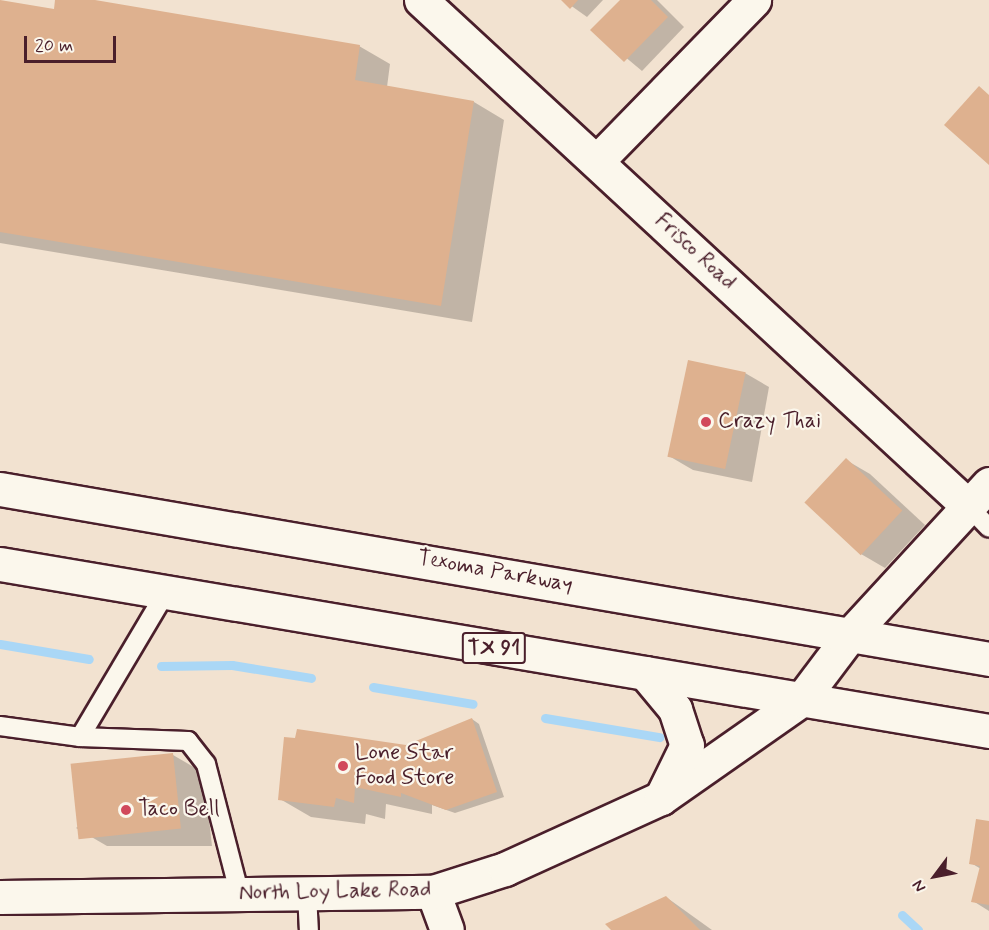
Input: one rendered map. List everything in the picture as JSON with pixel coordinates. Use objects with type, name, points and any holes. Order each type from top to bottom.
[{"type":"main road","name":"Frisco Road","points":[[421,0],[982,506]]},
{"type":"main road","points":[[597,161],[754,0]]},
{"type":"main road","name":"Texoma Parkway","points":[[0,489],[989,659]]},
{"type":"main road","name":"North Loy Lake Road","points":[[0,897],[433,892],[505,869],[661,798],[801,700],[850,634],[982,506]]},
{"type":"main road","name":"TX 91","points":[[0,564],[989,731]]},
{"type":"main road","points":[[645,673],[675,709],[687,746],[661,798]]},
{"type":"main road","points":[[433,892],[447,930]]},
{"type":"lane","points":[[80,737],[166,592]]},
{"type":"lane","points":[[0,726],[80,737],[189,741],[206,764],[240,895]]},
{"type":"lane","points":[[307,894],[309,930]]},
{"type":"building","points":[[0,0],[54,9],[55,0],[95,0],[360,45],[355,80],[474,101],[441,306],[0,232]]},
{"type":"building","points":[[561,0],[578,0],[570,9]]},
{"type":"building","points":[[620,0],[651,0],[668,17],[624,62],[590,30]]},
{"type":"building","points":[[979,86],[989,95],[989,165],[944,125]]},
{"type":"building","name":"Crazy Thai","points":[[688,360],[746,372],[725,469],[667,457]]},
{"type":"building","points":[[846,458],[902,511],[861,555],[804,503]]},
{"type":"building","points":[[472,718],[497,792],[446,810],[401,793],[401,797],[355,787],[354,803],[336,798],[334,807],[278,800],[284,737],[295,738],[297,729],[406,745]]},
{"type":"building","name":"Taco Bell","points":[[173,753],[181,829],[79,839],[71,764]]},
{"type":"building","points":[[976,819],[989,821],[989,905],[971,902],[980,866],[969,864]]},
{"type":"building","points":[[666,896],[700,930],[611,930],[605,924]]},
{"type":"waterway","points":[[0,644],[89,659]]},
{"type":"waterway","points":[[161,666],[232,665],[311,678]]},
{"type":"waterway","points":[[373,687],[473,704]]},
{"type":"waterway","points":[[545,718],[659,737]]},
{"type":"waterway","points":[[902,915],[918,930]]},
{"type":"place","name":"Crazy Thai","points":[[706,422]]},
{"type":"place","name":"Lone Star Food Store","points":[[343,766]]},
{"type":"place","name":"Taco Bell","points":[[126,810]]}]
